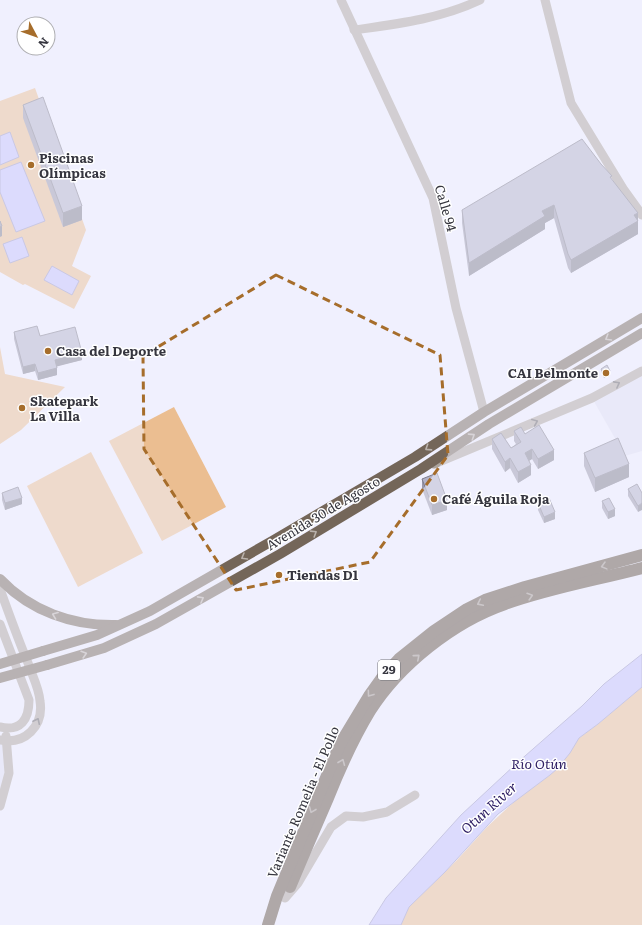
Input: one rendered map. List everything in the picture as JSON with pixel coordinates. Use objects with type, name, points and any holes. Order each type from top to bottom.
[{"type":"highway","name":"Variante Romelia - El Pollo","points":[[268,925],[280,889],[340,744],[369,696],[384,675],[399,659],[466,609],[485,600],[525,587],[642,555]]},
{"type":"highway","name":"Variante Romelia - El Pollo","points":[[268,925],[285,898],[345,755],[357,733],[370,710],[383,693],[413,661],[450,631],[475,616],[504,604],[548,590],[642,568]]},
{"type":"main road","name":"Avenida 30 de Agosto","points":[[0,664],[97,635],[150,611],[416,457],[484,412],[642,318]]},
{"type":"main road","name":"Avenida 30 de Agosto","points":[[0,678],[104,648],[156,624],[273,558],[421,469],[490,424],[642,332]]},
{"type":"main road","points":[[0,579],[23,599],[34,606],[57,616],[88,624],[120,625]]},
{"type":"street","name":"Calle 94","points":[[341,0],[433,198],[456,308],[484,412]]},
{"type":"street","points":[[354,30],[440,16],[480,0]]},
{"type":"street","points":[[545,0],[571,103],[624,190],[642,215]]},
{"type":"street","points":[[421,469],[592,398],[642,371]]},
{"type":"street","points":[[0,589],[35,682],[40,700],[41,712],[37,724],[30,733],[19,740],[3,740]]},
{"type":"street","points":[[0,624],[29,700],[29,711],[22,723],[15,727],[3,728],[3,740],[9,773],[0,806]]},
{"type":"street","points":[[285,898],[298,882],[331,827],[346,816],[363,817],[387,812],[415,796]]},
{"type":"highlighted area","points":[[276,275],[440,355],[448,455],[370,562],[236,590],[144,449],[143,356]]},
{"type":"shaded area","name":"Piscinas Olímpicas","points":[[35,88],[86,230],[72,266],[91,276],[74,309],[25,284],[23,285],[0,272],[0,101]]},
{"type":"shaded area","name":"Skatepark La Villa","points":[[0,347],[5,374],[65,387],[21,430],[0,444]]},
{"type":"shaded area","points":[[642,371],[642,451],[625,456],[592,398]]},
{"type":"shaded area","points":[[174,407],[226,507],[162,541],[109,441]]},
{"type":"shaded area","points":[[91,452],[143,553],[78,587],[27,486]]},
{"type":"shaded area","points":[[642,687],[642,925],[399,925],[409,907],[457,860],[487,827],[517,799],[550,775],[579,738]]},
{"type":"shaded area","points":[[0,740],[7,741],[9,773],[0,806]]},
{"type":"water","points":[[10,132],[19,157],[0,165],[0,136]]},
{"type":"water","points":[[21,162],[45,221],[16,232],[0,192],[0,170]]},
{"type":"water","points":[[22,237],[29,256],[10,263],[3,244]]},
{"type":"water","points":[[52,266],[79,281],[72,295],[44,280]]},
{"type":"water","name":"Río Otún","points":[[642,654],[642,687],[579,738],[570,753],[557,769],[498,814],[445,872],[409,907],[401,925],[369,925],[386,898],[461,815],[582,706],[604,684]]},
{"type":"building","points":[[43,97],[82,206],[63,213],[23,105]]},
{"type":"building","points":[[582,139],[612,176],[610,177],[638,213],[634,215],[638,221],[571,260],[554,205],[542,211],[545,216],[469,263],[462,210]]},
{"type":"building","name":"Casa del Deporte","points":[[37,326],[40,336],[75,327],[82,353],[55,360],[57,368],[38,373],[35,364],[23,367],[14,332]]},
{"type":"building","points":[[607,365],[610,371],[604,375],[601,369]]},
{"type":"building","points":[[539,425],[554,450],[538,459],[532,449],[525,453],[531,465],[518,472],[510,458],[505,462],[492,439],[501,433],[511,448],[521,442],[514,431],[521,427],[525,434]]},
{"type":"building","points":[[618,438],[629,464],[595,478],[584,453]]},
{"type":"building","points":[[437,473],[447,500],[432,505],[422,479]]},
{"type":"building","points":[[637,484],[642,493],[642,503],[638,506],[628,489]]},
{"type":"building","points":[[18,487],[22,498],[5,503],[2,493]]},
{"type":"building","points":[[549,498],[555,512],[544,517],[538,503]]},
{"type":"building","points":[[609,498],[615,509],[608,512],[602,501]]},
{"type":"place","name":"Piscinas Olímpicas","points":[[31,165]]},
{"type":"place","name":"Casa del Deporte","points":[[48,351]]},
{"type":"place","name":"CAI Belmonte","points":[[606,373]]},
{"type":"place","name":"Skatepark La Villa","points":[[22,408]]},
{"type":"place","name":"Café Águila Roja","points":[[434,499]]},
{"type":"place","name":"Tiendas D1","points":[[279,575]]},
{"type":"water label","name":"Otun River","points":[[489,808]]}]
